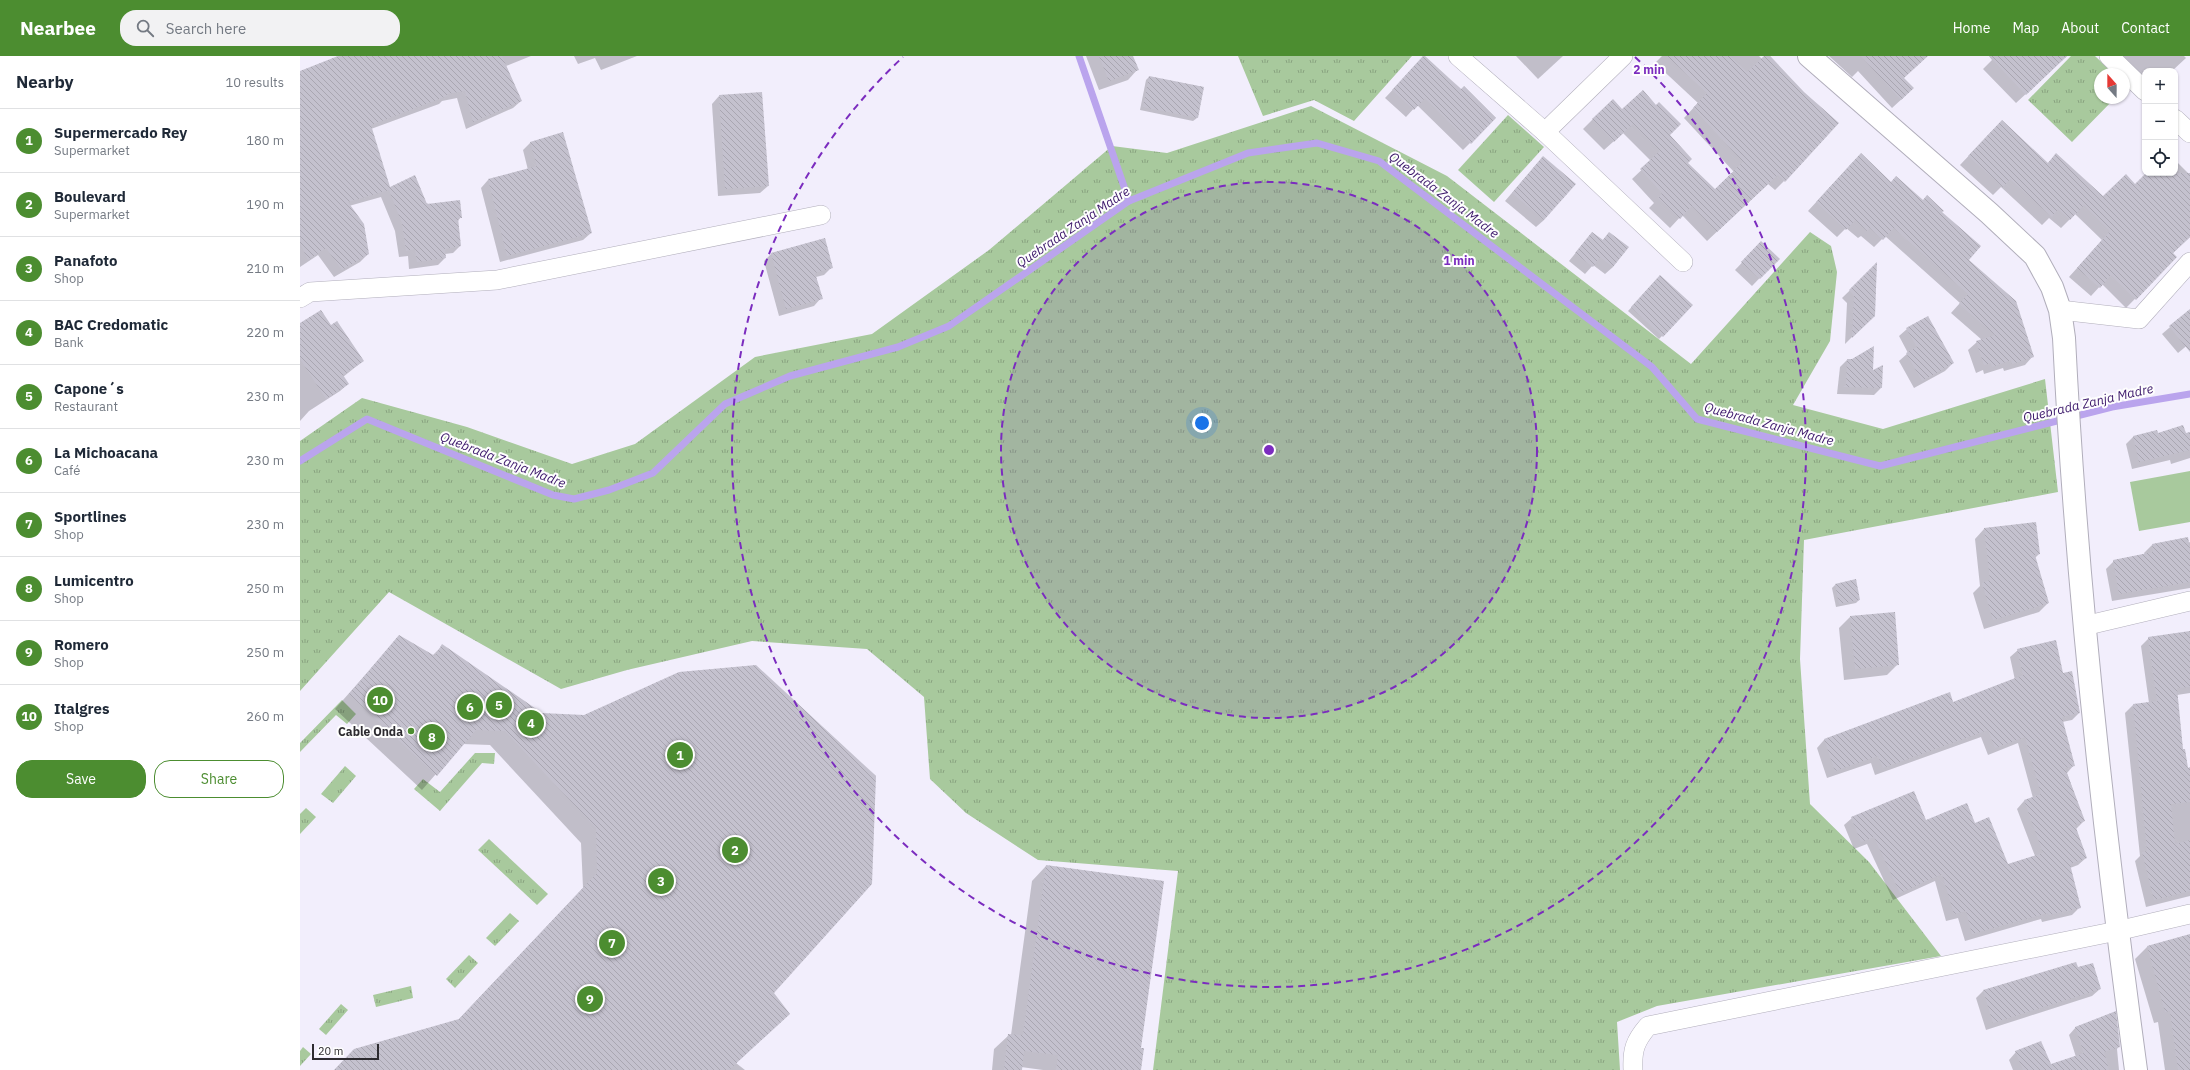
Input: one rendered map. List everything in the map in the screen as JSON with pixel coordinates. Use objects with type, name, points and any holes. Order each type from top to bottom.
[{"type":"street","points":[[1458,56],[1545,132],[1683,262]]},
{"type":"street","points":[[1545,132],[1624,56]]},
{"type":"street","points":[[1809,56],[1989,213],[2035,256],[2052,287],[2060,310],[2064,338],[2084,626],[2117,931],[2136,1070]]},
{"type":"street","points":[[2109,56],[2142,88]]},
{"type":"street","points":[[2178,122],[2190,133]]},
{"type":"street","points":[[300,298],[310,292],[497,280],[821,215]]},
{"type":"street","points":[[2060,310],[2139,319],[2190,262]]},
{"type":"street","points":[[2084,626],[2190,601]]},
{"type":"street","points":[[1633,1070],[1633,1059],[1638,1038],[1648,1026],[2117,931],[2190,914]]},
{"type":"green space","points":[[1238,56],[1412,56],[1354,121],[1314,100],[1263,116]]},
{"type":"green space","points":[[2071,56],[2095,56],[2108,68],[2094,68],[2094,104],[2109,104],[2072,142],[2028,100]]},
{"type":"green space","points":[[1311,106],[1447,176],[1691,364],[1810,232],[1831,246],[1837,272],[1830,341],[1793,405],[1883,429],[2045,379],[2058,492],[1804,540],[1800,659],[1810,804],[1869,862],[1941,956],[1657,1006],[1617,1022],[1620,1070],[1153,1070],[1178,871],[1038,860],[966,813],[930,779],[924,697],[867,649],[752,641],[627,670],[561,689],[389,592],[300,691],[300,441],[362,398],[467,427],[572,464],[635,444],[755,357],[872,334],[989,250],[1112,146],[1167,153]]},
{"type":"green space","points":[[1508,115],[1544,147],[1494,202],[1458,170]]},
{"type":"green space","points":[[2190,471],[2190,522],[2139,531],[2130,482]]},
{"type":"green space","points":[[342,700],[356,714],[347,724],[336,715],[300,752],[300,743]]},
{"type":"green space","points":[[475,753],[495,753],[494,764],[482,763],[440,811],[414,789],[423,779],[440,792]]},
{"type":"green space","points":[[345,766],[356,776],[333,803],[321,794]]},
{"type":"green space","points":[[306,808],[316,817],[300,834],[300,814]]},
{"type":"green space","points":[[489,839],[548,894],[537,905],[478,850]]},
{"type":"green space","points":[[510,913],[519,921],[495,946],[486,938]]},
{"type":"green space","points":[[469,955],[478,963],[455,988],[446,979]]},
{"type":"green space","points":[[411,986],[413,998],[376,1007],[373,995]]},
{"type":"green space","points":[[341,1004],[348,1010],[326,1035],[319,1029]]},
{"type":"green space","points":[[303,1047],[311,1054],[300,1066],[300,1051]]},
{"type":"building","points":[[338,56],[502,56],[522,101],[473,122],[465,91],[447,94],[447,96],[371,125],[390,187],[415,175],[427,204],[460,200],[462,218],[458,218],[461,246],[445,249],[446,258],[417,262],[415,249],[406,251],[402,223],[389,190],[348,202],[364,224],[369,254],[342,270],[326,248],[308,260],[300,243],[300,71]]},
{"type":"building","points":[[1099,56],[1133,56],[1139,70],[1109,81]]},
{"type":"building","points":[[1423,56],[1425,56],[1461,89],[1464,86],[1496,118],[1471,144],[1425,98],[1414,110],[1392,90]]},
{"type":"building","points":[[1667,56],[1730,56],[1747,72],[1764,56],[1770,56],[1804,92],[1839,123],[1785,182],[1778,175],[1717,232],[1692,206],[1680,219],[1658,198],[1662,193],[1640,169],[1660,151],[1633,124],[1614,142],[1592,119],[1613,99],[1622,109],[1643,90],[1656,105],[1659,102],[1681,124],[1670,135],[1692,159],[1688,163],[1715,189],[1743,162],[1693,108],[1707,93]]},
{"type":"building","points":[[1861,56],[1928,56],[1904,78],[1914,88],[1901,100]]},
{"type":"building","points":[[1989,56],[2067,56],[2026,95]]},
{"type":"building","points":[[1149,76],[1204,87],[1198,118],[1143,107]]},
{"type":"building","points":[[762,92],[769,186],[725,189],[719,95]]},
{"type":"building","points":[[2002,120],[2048,163],[2056,153],[2103,196],[2126,174],[2135,184],[2143,176],[2178,176],[2178,173],[2190,173],[2190,237],[2173,253],[2177,257],[2136,300],[2111,275],[2100,288],[2077,268],[2110,231],[2084,205],[2070,220],[2058,209],[2052,217],[2010,179],[2003,187],[1968,156]]},
{"type":"building","points":[[563,132],[592,233],[507,256],[488,179],[537,166],[530,142]]},
{"type":"building","points":[[1861,153],[1891,182],[1896,176],[1923,200],[1927,195],[1944,211],[1942,212],[1981,246],[1969,260],[2016,301],[2034,357],[2012,364],[2011,360],[1992,367],[1991,363],[1984,365],[1976,341],[1995,335],[1959,304],[1968,294],[1894,228],[1883,240],[1870,228],[1867,231],[1855,220],[1846,230],[1816,202]]},
{"type":"building","points":[[1543,156],[1576,184],[1544,220],[1512,193]]},
{"type":"building","points":[[1592,232],[1603,240],[1609,232],[1629,247],[1613,267],[1600,257],[1593,267],[1575,253]]},
{"type":"building","points":[[825,238],[833,268],[815,273],[823,299],[786,309],[771,253]]},
{"type":"building","points":[[1761,241],[1780,259],[1760,279],[1741,262]]},
{"type":"building","points":[[1877,262],[1875,316],[1852,338],[1854,295],[1849,290]]},
{"type":"building","points":[[1660,275],[1693,305],[1663,337],[1631,307]]},
{"type":"building","points":[[2190,309],[2190,352],[2169,326]]},
{"type":"building","points":[[321,310],[331,325],[337,321],[364,361],[343,375],[349,384],[326,399],[300,359],[300,323]]},
{"type":"building","points":[[1928,316],[1954,363],[1922,381],[1906,353],[1917,347],[1906,328]]},
{"type":"building","points":[[1874,346],[1873,370],[1883,365],[1882,388],[1843,387],[1846,385],[1847,359],[1852,359]]},
{"type":"building","points":[[2183,425],[2186,433],[2190,432],[2190,450],[2139,462],[2133,436],[2157,430],[2158,433]]},
{"type":"building","points":[[2036,522],[2040,554],[2035,555],[2049,603],[1993,620],[1982,583],[1990,580],[1984,528]]},
{"type":"building","points":[[2188,537],[2190,549],[2190,582],[2119,594],[2113,560],[2153,552],[2152,544]]},
{"type":"building","points":[[1856,579],[1860,600],[1839,604],[1835,584]]},
{"type":"building","points":[[1895,612],[1899,665],[1855,669],[1850,616]]},
{"type":"building","points":[[2190,631],[2190,687],[2177,688],[2183,749],[2185,749],[2188,768],[2190,767],[2190,802],[2171,804],[2175,844],[2190,840],[2190,891],[2154,900],[2142,852],[2147,851],[2133,704],[2157,701],[2148,637]]},
{"type":"building","points":[[399,635],[435,656],[442,644],[542,713],[584,715],[679,672],[756,665],[876,776],[872,884],[774,993],[790,1014],[729,1070],[334,1070],[354,1049],[459,1019],[597,873],[596,828],[505,731],[476,730],[437,776],[349,694]]},
{"type":"building","points":[[2056,640],[2063,673],[2072,671],[2080,713],[2062,717],[2075,766],[2065,768],[2085,821],[2075,825],[2087,858],[2070,864],[2081,908],[2049,915],[2048,913],[1972,934],[1966,911],[1954,914],[1942,874],[1900,893],[1874,837],[1861,842],[1851,817],[1914,791],[1926,820],[1967,803],[1975,823],[1989,817],[2008,864],[2043,853],[2024,800],[2041,794],[2025,737],[1995,748],[1988,730],[1883,768],[1878,756],[1835,771],[1824,739],[1950,692],[1953,702],[2023,675],[2017,649]]},
{"type":"building","points":[[1046,865],[1164,881],[1141,1048],[1144,1048],[1141,1070],[1056,1070],[1058,1055],[1024,1051],[1022,1070],[1004,1070],[1008,1034],[1023,1035]]},
{"type":"building","points":[[2190,934],[2190,1070],[2178,1070],[2170,1011],[2165,1012],[2147,946]]},
{"type":"building","points":[[2076,962],[2078,967],[2093,963],[2101,989],[1993,1023],[1983,990]]},
{"type":"building","points":[[2116,1011],[2120,1047],[2104,1052],[2109,1070],[2023,1070],[2015,1051],[2041,1041],[2051,1064],[2084,1053],[2075,1027]]},
{"type":"waterway","points":[[1079,56],[1129,201]]},
{"type":"waterway","name":"Quebrada Zanja Madre","points":[[300,461],[367,419],[553,495],[574,499],[609,490],[653,473],[725,404],[790,376],[898,347],[949,326],[1129,201],[1248,153],[1317,143],[1379,161],[1652,367],[1697,419],[1880,466],[2112,407],[2190,394]]},
{"type":"place","name":"Italgres","points":[[380,700]]},
{"type":"place","name":"Capone´s","points":[[499,705]]},
{"type":"place","name":"La Michoacana","points":[[470,707]]},
{"type":"place","name":"BAC Credomatic","points":[[531,723]]},
{"type":"place","name":"Cable Onda","points":[[411,731]]},
{"type":"place","name":"Lumicentro","points":[[432,737]]},
{"type":"place","name":"Supermercado Rey","points":[[680,755]]},
{"type":"place","name":"Boulevard","points":[[735,850]]},
{"type":"place","name":"Panafoto","points":[[661,881]]},
{"type":"place","name":"Sportlines","points":[[612,943]]},
{"type":"place","name":"Romero","points":[[590,999]]}]
